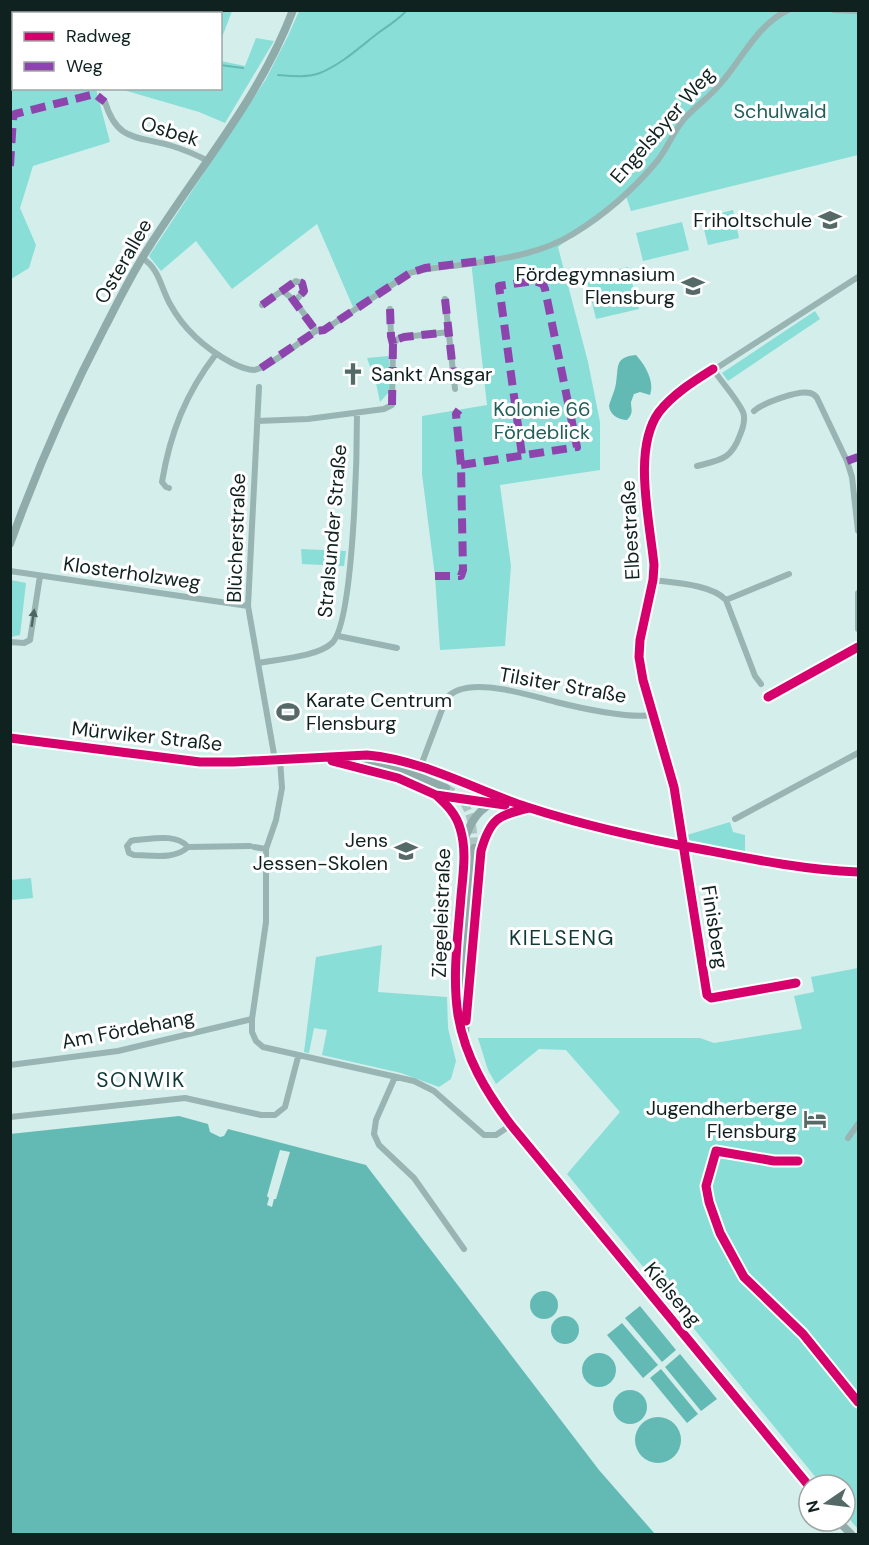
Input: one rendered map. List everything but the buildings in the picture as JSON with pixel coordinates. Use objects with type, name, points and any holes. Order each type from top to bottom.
[{"type":"street","name":"Osterallee","points":[[10,544],[69,397],[142,258],[263,76],[284,36],[293,10]]},
{"type":"street","name":"Engelsbyer Weg","points":[[216,354],[248,369],[261,368],[316,331],[324,330],[410,273],[425,268],[470,264],[513,256],[556,243],[583,228],[622,197],[657,160],[684,120],[722,83],[748,44],[772,20],[788,10]]},
{"type":"street","points":[[834,10],[858,11]]},
{"type":"street","name":"Osbek","points":[[105,102],[113,121],[135,139],[170,145],[208,161]]},
{"type":"street","points":[[142,258],[153,266],[177,317],[191,334],[216,354],[194,384],[177,424],[162,482],[166,488],[169,488]]},
{"type":"street","name":"Elbestraße","points":[[652,715],[639,657],[642,627],[653,580],[654,565],[644,465],[648,438],[660,411],[681,391],[713,369],[858,276]]},
{"type":"street","points":[[262,305],[296,281],[302,283],[302,295],[295,301]]},
{"type":"street","points":[[284,291],[295,301],[316,331]]},
{"type":"street","points":[[445,299],[455,389]]},
{"type":"street","points":[[257,421],[308,419],[375,411],[392,405],[393,344],[390,309]]},
{"type":"street","points":[[393,344],[404,337],[449,332]]},
{"type":"street","points":[[696,466],[730,454],[735,449],[744,423],[742,410],[713,369]]},
{"type":"street","name":"Blücherstraße","points":[[252,1019],[266,922],[266,849],[282,788],[248,606],[259,387]]},
{"type":"street","points":[[754,411],[768,402],[804,392],[814,394],[818,398],[852,477],[858,531]]},
{"type":"street","name":"Stralsunder Straße","points":[[258,663],[321,650],[338,636],[353,532],[357,413]]},
{"type":"street","name":"Klosterholzweg","points":[[10,571],[248,606]]},
{"type":"street","points":[[726,600],[789,574]]},
{"type":"street","points":[[10,642],[24,643],[30,640],[40,576]]},
{"type":"street","points":[[653,580],[716,592],[726,600],[755,676],[761,684]]},
{"type":"street","points":[[858,592],[858,629]]},
{"type":"street","points":[[338,636],[397,648]]},
{"type":"street","name":"Tilsiter Straße","points":[[420,768],[446,699],[450,694],[461,689],[504,690],[582,708],[641,716],[652,715],[674,787],[684,846]]},
{"type":"street","name":"Mürwiker Straße","points":[[10,738],[200,762],[381,756],[529,808],[597,826],[778,865],[858,872]]},
{"type":"street","points":[[735,819],[858,753]]},
{"type":"street","points":[[354,756],[412,774],[446,788]]},
{"type":"street","name":"Mürwiker Straße","points":[[317,758],[398,778],[436,795],[529,808]]},
{"type":"street","name":"Ziegeleistraße","points":[[436,795],[453,813],[460,828],[463,844],[464,862],[455,964],[459,1017],[475,1070],[511,1125]]},
{"type":"street","points":[[493,804],[507,802],[518,804]]},
{"type":"street","name":"Ziegeleistraße","points":[[463,844],[477,814],[483,808],[493,804]]},
{"type":"street","name":"Ziegeleistraße","points":[[465,1039],[480,860],[486,833],[494,820],[502,814],[529,808]]},
{"type":"street","points":[[188,847],[184,842],[174,839],[135,840],[127,846],[129,853],[134,855],[173,855],[188,847],[266,849]]},
{"type":"street","name":"Finisberg","points":[[684,846],[707,995],[711,998],[796,983]]},
{"type":"street","name":"Ziegeleistraße","points":[[465,1039],[462,986],[474,848]]},
{"type":"street","points":[[252,1019],[252,1032],[256,1041],[264,1047],[298,1057],[414,1081],[434,1091],[484,1135],[496,1135],[511,1125]]},
{"type":"street","name":"Am Fördehang","points":[[10,1065],[118,1051],[252,1019]]},
{"type":"street","points":[[10,1117],[185,1098],[259,1115],[275,1115],[285,1107],[298,1057]]},
{"type":"street","points":[[395,1077],[376,1120],[374,1127],[376,1139],[383,1149],[414,1178],[464,1249]]},
{"type":"street","points":[[848,1138],[858,1124]]},
{"type":"street","name":"Kielseng","points":[[511,1125],[798,1473]]},
{"type":"green space","points":[[232,11],[222,37],[222,12],[115,12]]},
{"type":"green space","points":[[299,11],[858,11],[858,155],[631,211],[626,196],[558,247],[588,362],[600,422],[600,470],[500,485],[511,566],[505,646],[440,650],[435,576],[422,474],[422,416],[487,405],[471,261],[423,266],[411,270],[353,307],[317,224],[232,289],[196,241],[161,271],[149,256],[266,79]]},
{"type":"green space","points":[[256,38],[274,41],[225,123],[199,112],[123,90],[222,90],[222,61],[245,66]]},
{"type":"green space","points":[[12,48],[12,90],[96,90],[110,142],[33,166],[20,208],[36,245],[29,268],[11,279],[10,49]]},
{"type":"green space","points":[[733,210],[739,238],[708,245],[701,218]]},
{"type":"green space","points":[[682,222],[689,250],[643,261],[636,233]]},
{"type":"green space","points":[[628,267],[639,309],[596,319],[586,277]]},
{"type":"green space","points":[[815,311],[820,319],[728,381],[722,373]]},
{"type":"green space","points":[[389,356],[390,393],[380,402],[367,358]]},
{"type":"green space","points":[[301,549],[346,551],[344,566],[302,564]]},
{"type":"green space","points":[[11,580],[26,583],[20,635],[11,637]]},
{"type":"green space","points":[[730,822],[733,832],[745,835],[745,852],[688,840],[687,835]]},
{"type":"green space","points":[[31,878],[33,898],[11,900],[11,880]]},
{"type":"green space","points":[[382,945],[378,992],[447,997],[448,1028],[456,1061],[451,1079],[439,1087],[401,1073],[322,1055],[327,1030],[314,1028],[309,1053],[304,1052],[316,957]]},
{"type":"green space","points":[[858,968],[858,1529],[857,1473],[812,1473],[567,1174],[620,1112],[566,1050],[539,1049],[496,1084],[488,1070],[478,1038],[700,1038],[714,1043],[802,1029],[794,996],[814,992],[811,977]]},
{"type":"shaded area","points":[[636,355],[648,373],[651,390],[650,395],[640,392],[634,394],[631,402],[631,415],[624,420],[613,414],[609,406],[619,364],[624,358]]},
{"type":"shaded area","points":[[179,1116],[208,1124],[210,1132],[220,1137],[224,1136],[228,1129],[366,1165],[599,1470],[655,1534],[11,1534],[10,1134]]},
{"type":"shaded area","points":[[544,1291],[554,1295],[558,1305],[554,1315],[544,1319],[534,1315],[530,1305],[534,1295]]},
{"type":"shaded area","points":[[640,1306],[676,1350],[662,1362],[625,1318]]},
{"type":"shaded area","points":[[565,1316],[575,1320],[579,1330],[575,1340],[565,1344],[555,1340],[551,1330],[555,1320]]},
{"type":"shaded area","points":[[622,1323],[658,1365],[643,1378],[607,1335]]},
{"type":"shaded area","points":[[599,1353],[611,1358],[616,1370],[611,1382],[599,1387],[587,1382],[582,1370],[587,1358]]},
{"type":"shaded area","points":[[680,1354],[717,1399],[701,1411],[665,1367]]},
{"type":"shaded area","points":[[661,1369],[698,1414],[687,1423],[650,1378]]},
{"type":"shaded area","points":[[630,1390],[642,1395],[647,1407],[642,1419],[630,1424],[618,1419],[613,1407],[618,1395]]},
{"type":"shaded area","points":[[658,1417],[674,1424],[681,1440],[674,1456],[658,1463],[642,1456],[635,1440],[642,1424]]},
{"type":"pier","points":[[280,1150],[290,1152],[272,1207],[267,1205],[269,1198],[267,1196]]},
{"type":"waterway","name":"Osbek","points":[[278,75],[310,76],[336,65],[407,10]]},
{"type":"waterway","name":"Osbek","points":[[222,65],[243,68]]},
{"type":"tunnel","points":[[446,788],[461,799],[466,806],[473,830],[474,848]]},
{"type":"marked path","points":[[10,166],[15,114],[95,94],[105,102]]},
{"type":"marked path","points":[[261,368],[316,331],[324,330],[410,273],[425,268],[495,259]]},
{"type":"marked path","points":[[262,305],[296,281],[302,283],[304,291],[295,301]]},
{"type":"marked path","points":[[461,465],[577,447],[545,289],[543,284],[534,281],[499,286],[522,455]]},
{"type":"marked path","points":[[291,297],[316,331]]},
{"type":"marked path","points":[[445,299],[455,389]]},
{"type":"marked path","points":[[390,309],[393,344]]},
{"type":"marked path","points":[[392,405],[393,344],[404,337],[449,332]]},
{"type":"marked path","points":[[435,576],[461,576],[463,570],[461,465],[456,414],[459,410]]},
{"type":"marked path","points":[[847,461],[858,457]]},
{"type":"cycle path","points":[[713,369],[691,383],[659,412],[651,427],[646,445],[645,486],[654,565],[639,657],[643,680],[674,787],[707,995],[711,998],[796,983]]},
{"type":"cycle path","points":[[768,697],[858,647]]},
{"type":"cycle path","points":[[10,738],[200,762],[367,755],[388,758],[429,769],[527,807],[615,832],[762,861],[858,872]]},
{"type":"cycle path","points":[[332,761],[398,778],[436,795],[505,805]]},
{"type":"cycle path","points":[[436,795],[454,814],[462,836],[464,862],[456,956],[456,1000],[461,1030],[471,1060],[493,1100],[511,1125],[798,1473]]},
{"type":"cycle path","points":[[466,1021],[481,851],[484,840],[497,820],[510,813],[529,808]]},
{"type":"cycle path","points":[[798,1161],[774,1161],[716,1151],[706,1186],[709,1202],[720,1233],[744,1277],[803,1334],[858,1402]]},
{"type":"place","name":"Friholtschule","points":[[830,220]]},
{"type":"place","name":"Fördegymnasium Flensburg","points":[[693,286]]},
{"type":"place","name":"Sankt Ansgar","points":[[353,374]]},
{"type":"place","name":"Karate Centrum Flensburg","points":[[288,712]]},
{"type":"place","name":"Jens Jessen-Skolen","points":[[406,851]]},
{"type":"place","name":"Jugendherberge Flensburg","points":[[815,1119]]},
{"type":"district","name":"KIELSENG","points":[[562,938]]},
{"type":"district","name":"SONWIK","points":[[141,1080]]},
{"type":"park label","name":"Schulwald","points":[[780,111]]},
{"type":"park label","name":"Kolonie 66 Fördeblick","points":[[542,420]]}]
